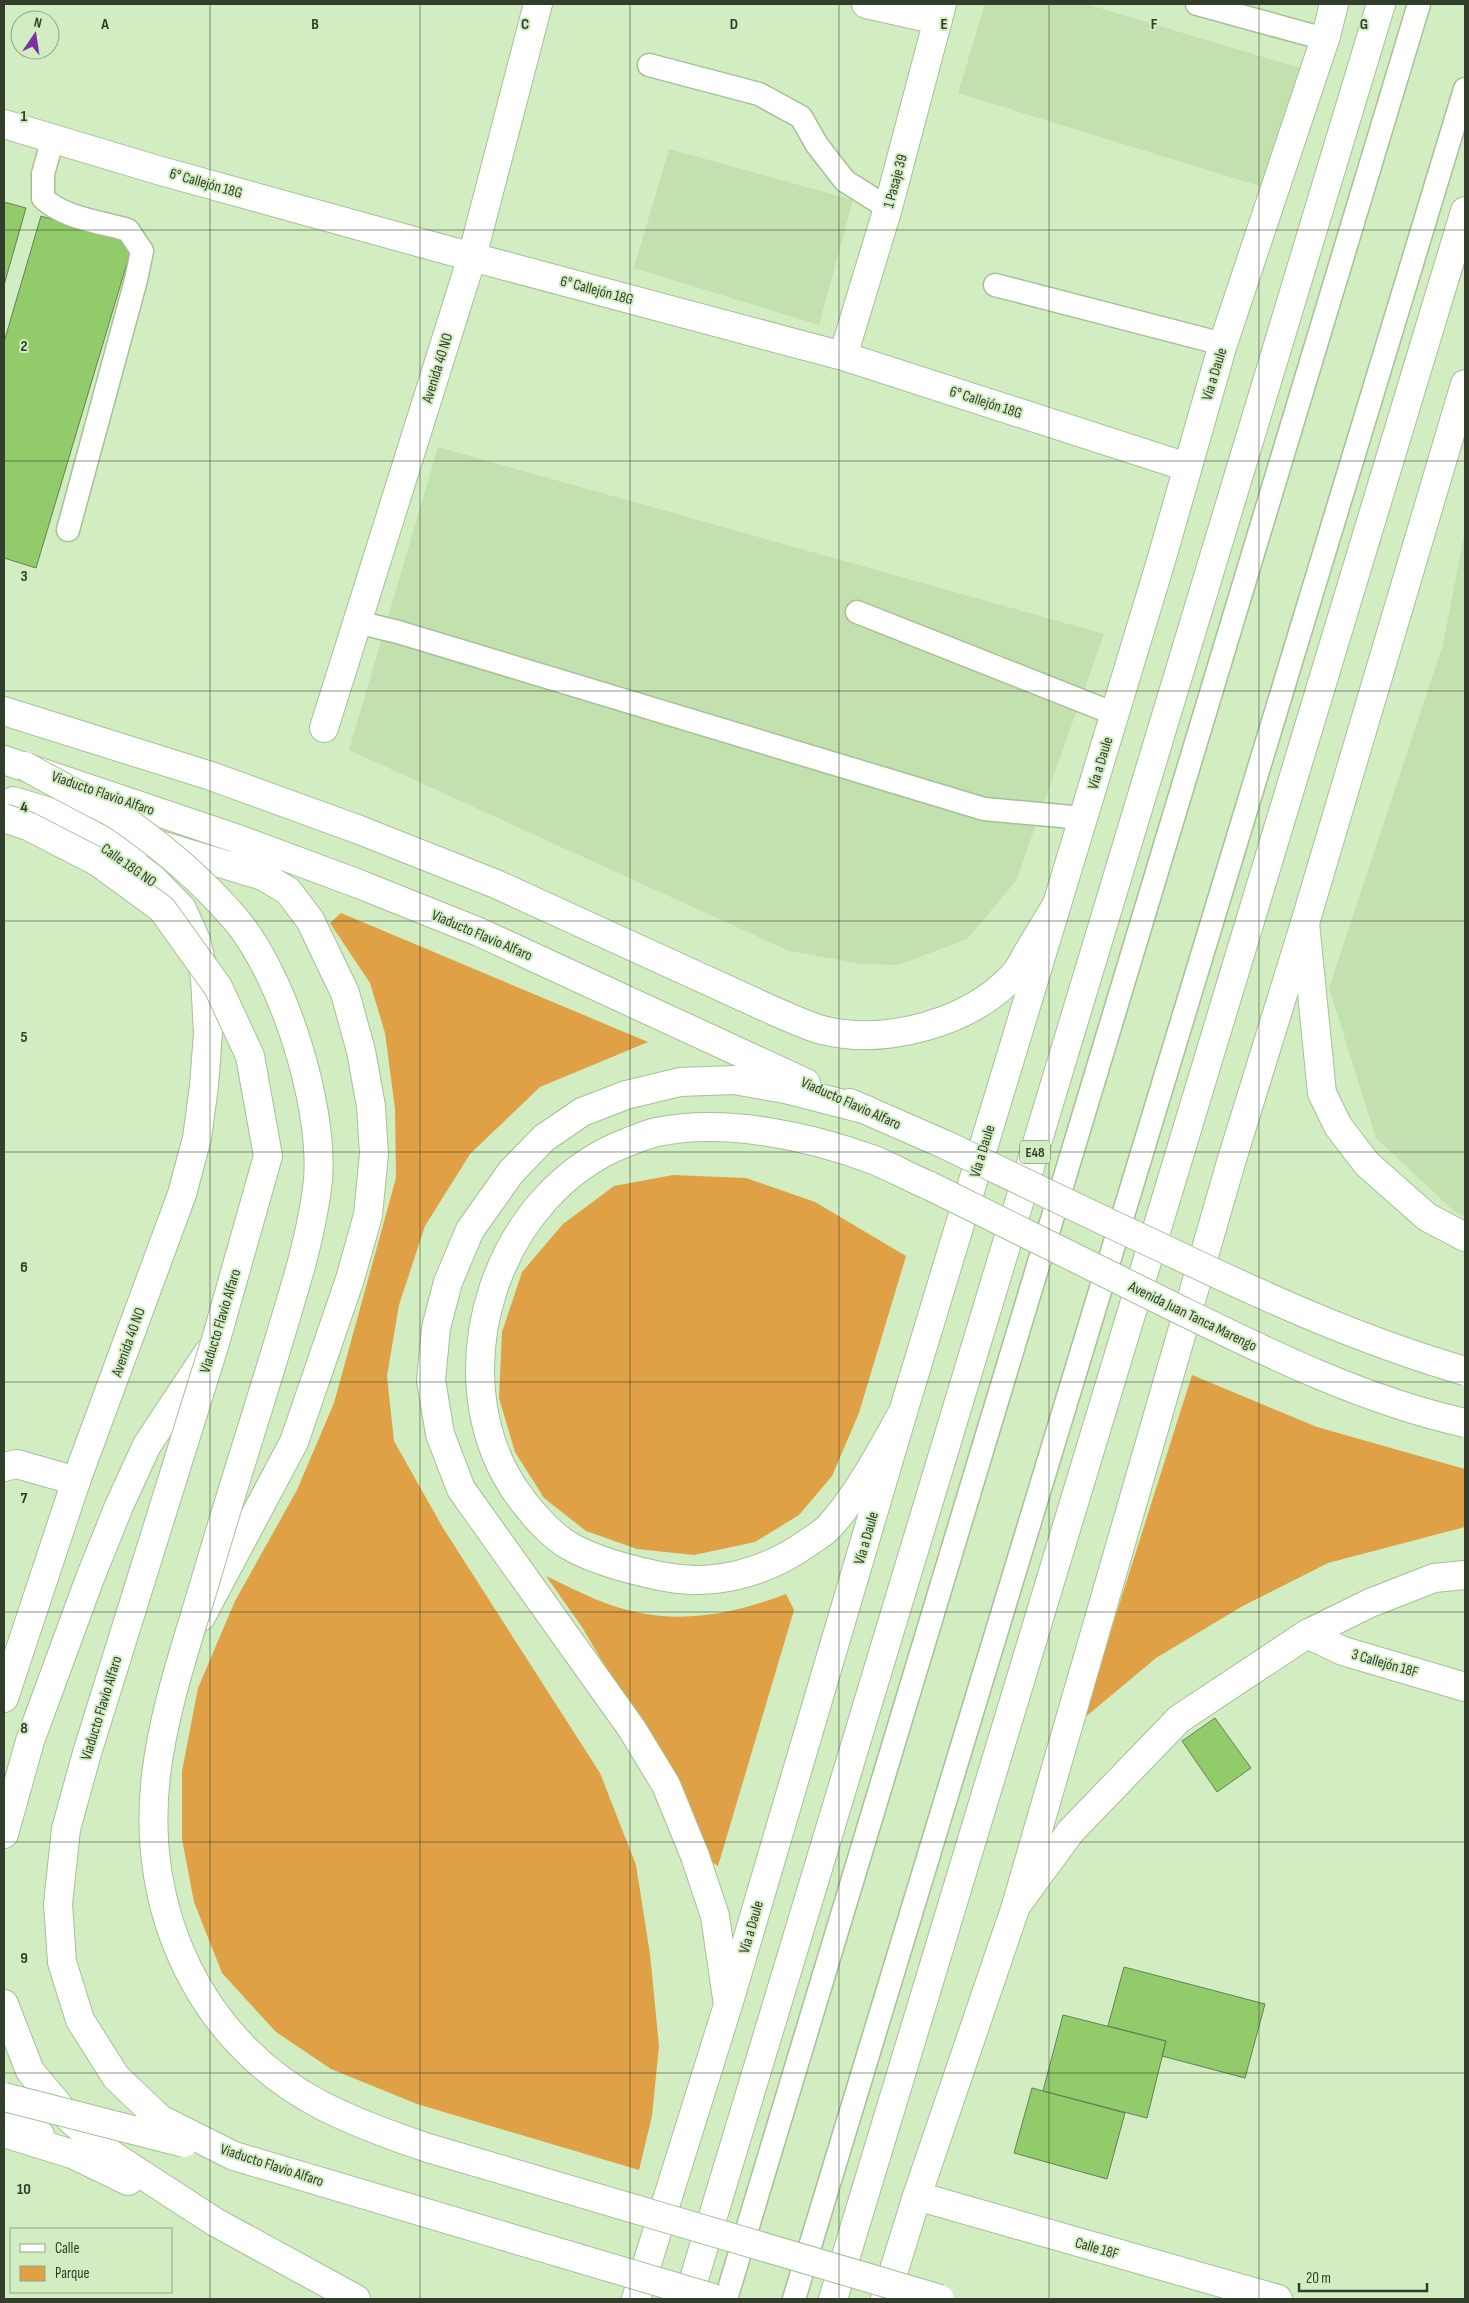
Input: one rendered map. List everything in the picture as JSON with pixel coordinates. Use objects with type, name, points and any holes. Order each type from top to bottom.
[{"type":"main road","name":"Avenida 40 NO","points":[[324,728],[472,257],[538,4]]},
{"type":"main road","points":[[866,4],[940,12]]},
{"type":"main road","name":"Vía a Daule","points":[[636,2299],[728,2005],[903,1412],[1161,561],[1223,344],[1326,36],[1334,4]]},
{"type":"main road","name":"E48","points":[[688,2299],[1380,4]]},
{"type":"main road","name":"1 Pasaje 39","points":[[843,356],[888,208],[940,12]]},
{"type":"main road","name":"6° Callejón 18G","points":[[4,124],[161,171],[472,257],[843,356],[1187,467]]},
{"type":"main road","points":[[833,2299],[1465,211]]},
{"type":"main road","points":[[886,2299],[917,2196],[1016,1906],[1229,1169],[1305,924],[1465,384]]},
{"type":"main road","points":[[4,711],[211,776],[357,829],[496,884],[776,1012],[822,1030],[859,1036],[898,1033],[930,1025],[959,1013],[989,997],[1014,975],[1057,904]]},
{"type":"main road","points":[[14,763],[120,817],[170,855],[237,922],[264,964],[281,1002],[299,1046],[311,1094],[317,1136],[318,1178],[312,1220],[291,1300],[243,1452],[167,1712],[156,1775],[153,1820],[158,1869],[167,1915],[183,1959],[202,1996],[229,2034],[271,2072],[328,2108],[369,2128],[428,2148],[940,2299]]},
{"type":"main road","name":"Viaducto Flavio Alfaro","points":[[14,763],[235,838],[359,884],[479,932],[946,1145],[1270,1300],[1413,1356],[1465,1371]]},
{"type":"main road","points":[[7,806],[263,876],[288,891],[310,920],[345,993],[361,1051],[371,1106],[374,1154],[368,1214],[350,1279],[294,1442],[186,1645]]},
{"type":"main road","name":"Viaducto Flavio Alfaro","points":[[7,806],[28,826],[98,862],[162,909],[218,987],[250,1056],[268,1156],[215,1343],[87,1753],[66,1829],[58,1904],[62,1962],[80,2020],[116,2077],[160,2119],[234,2156],[716,2299]]},
{"type":"main road","name":"Calle 18G NO","points":[[7,806],[120,854],[153,879],[182,909],[196,940],[205,978]]},
{"type":"main road","points":[[1305,924],[1322,1093],[1338,1126],[1367,1164],[1427,1217],[1465,1237]]},
{"type":"main road","name":"Avenida 40 NO","points":[[4,1698],[76,1481],[182,1194],[194,1147],[204,1086],[208,1033],[205,978]]},
{"type":"main road","points":[[728,2005],[715,1916],[695,1856],[666,1785],[632,1729],[461,1490],[440,1434],[431,1380],[436,1328],[448,1282],[470,1230],[511,1172],[544,1138],[582,1112],[626,1095],[680,1082],[734,1080],[785,1089],[867,1110]]},
{"type":"main road","name":"Avenida Juan Tanca Marengo","points":[[903,1412],[860,1487],[828,1528],[788,1556],[754,1572],[721,1579],[678,1580],[625,1568],[571,1547],[528,1511],[502,1470],[487,1430],[478,1379],[482,1332],[492,1288],[512,1245],[538,1207],[574,1171],[609,1150],[655,1132],[708,1126],[758,1130],[808,1141],[874,1160],[1251,1345],[1329,1380],[1394,1405],[1465,1423]]},
{"type":"main road","points":[[4,1834],[30,1741],[90,1578],[119,1506],[148,1445],[215,1343]]},
{"type":"main road","points":[[8,1462],[76,1481]]},
{"type":"main road","points":[[1016,1906],[1071,1831],[1179,1720],[1307,1634],[1370,1603],[1434,1578],[1465,1576]]},
{"type":"main road","name":"3 Callejón 18F","points":[[1307,1634],[1343,1651],[1465,1687]]},
{"type":"main road","points":[[4,2004],[30,2071],[70,2119],[112,2154],[215,2222]]},
{"type":"main road","points":[[4,2097],[234,2156]]},
{"type":"main road","points":[[4,2111],[72,2154],[215,2222],[356,2299]]},
{"type":"main road","points":[[4,2133],[72,2154]]},
{"type":"main road","name":"Calle 18F","points":[[917,2196],[1278,2299]]},
{"type":"lane","points":[[1197,4],[1314,36],[1326,36]]},
{"type":"lane","points":[[726,2299],[1419,4]]},
{"type":"lane","points":[[649,65],[759,94],[800,117],[817,145],[845,181],[888,208]]},
{"type":"lane","points":[[794,2299],[1465,90]]},
{"type":"lane","points":[[53,138],[43,174],[43,198],[50,205],[64,211],[128,230],[142,251],[136,280],[68,530]]},
{"type":"lane","points":[[995,285],[1223,344]]},
{"type":"lane","points":[[857,612],[1115,714]]},
{"type":"lane","points":[[357,622],[407,635],[984,809],[1083,818]]},
{"type":"shaded area","points":[[985,4],[1086,4],[1303,69],[1266,188],[958,93]]},
{"type":"shaded area","points":[[669,149],[853,200],[819,325],[634,268]]},
{"type":"shaded area","points":[[438,447],[1104,634],[1016,881],[967,939],[898,965],[862,964],[789,951],[349,750]]},
{"type":"shaded area","points":[[1465,530],[1465,1217],[1455,1212],[1376,1138],[1329,988],[1443,645]]},
{"type":"green space","points":[[341,913],[648,1042],[540,1087],[470,1154],[425,1226],[399,1305],[387,1376],[394,1441],[443,1528],[600,1773],[636,1865],[650,1954],[659,2046],[652,2116],[639,2170],[417,2104],[331,2069],[276,2032],[222,1973],[194,1902],[182,1839],[182,1771],[198,1688],[235,1601],[297,1490],[334,1403],[396,1178],[395,1109],[385,1033],[370,983],[330,923]]},
{"type":"green space","points":[[673,1175],[746,1178],[815,1202],[906,1256],[859,1413],[832,1476],[799,1515],[755,1542],[694,1555],[637,1549],[586,1531],[544,1498],[515,1452],[499,1398],[502,1332],[522,1272],[563,1224],[614,1186]]},
{"type":"green space","points":[[1192,1375],[1317,1427],[1465,1469],[1465,1527],[1328,1563],[1241,1607],[1156,1658],[1083,1719]]},
{"type":"green space","points":[[546,1576],[619,1608],[644,1614],[667,1616],[714,1614],[762,1603],[786,1594],[794,1610],[718,1866],[706,1858],[636,1719],[582,1627]]},
{"type":"building","points":[[4,202],[26,208],[4,285]]},
{"type":"building","points":[[41,216],[133,243],[36,568],[4,558],[4,342]]},
{"type":"building","points":[[1215,1718],[1251,1768],[1217,1792],[1182,1741]]},
{"type":"building","points":[[1124,1967],[1265,2004],[1245,2078],[1162,2056],[1166,2041],[1108,2026]]},
{"type":"building","points":[[1063,2015],[1166,2041],[1147,2118],[1043,2091]]},
{"type":"building","points":[[1032,2088],[1125,2113],[1107,2179],[1014,2153]]}]
